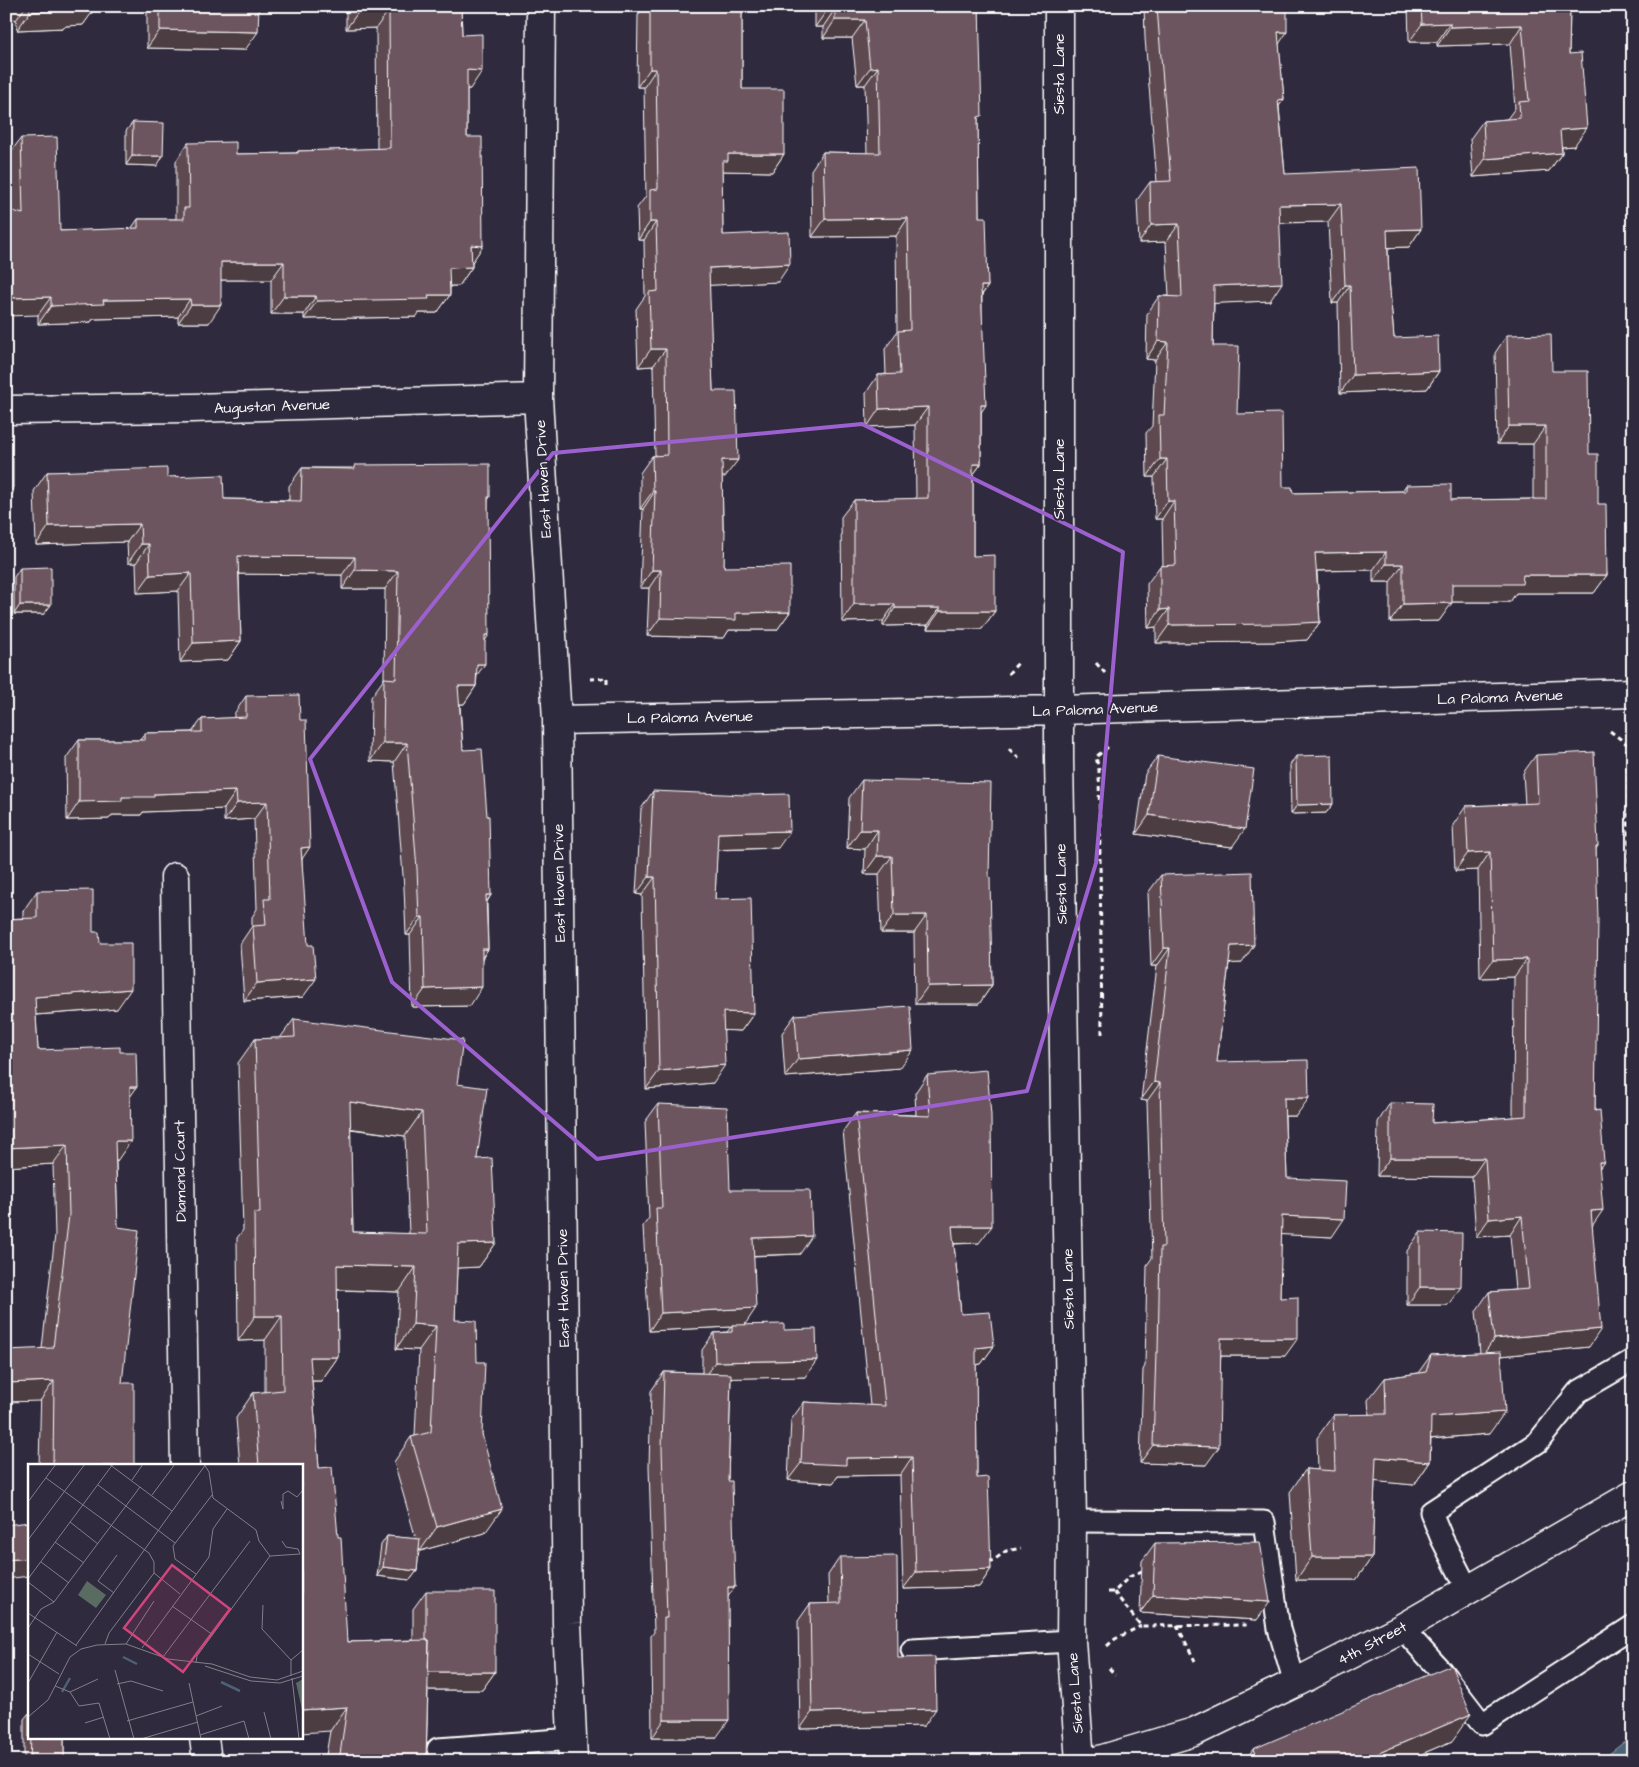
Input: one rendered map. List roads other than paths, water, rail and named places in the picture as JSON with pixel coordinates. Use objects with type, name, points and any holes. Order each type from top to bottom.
[{"type":"street","name":"East Haven Drive","points":[[541,6],[538,398],[557,720],[567,1622],[572,1750]]},
{"type":"street","name":"Siesta Lane","points":[[1059,6],[1059,710],[1072,1521],[1071,1641],[1080,1761]]},
{"type":"street","name":"Augustan Avenue","points":[[6,410],[192,408],[538,398]]},
{"type":"street","name":"La Paloma Avenue","points":[[557,720],[1059,710],[1633,693]]},
{"type":"street","name":"Diamond Court","points":[[175,876],[185,1464]]},
{"type":"street","name":"4th Street","points":[[1096,1761],[1194,1732],[1295,1683],[1402,1628],[1633,1495]]},
{"type":"street","points":[[204,1740],[207,1761]]},
{"type":"lane","points":[[1468,1590],[1442,1539],[1431,1512],[1538,1442],[1578,1392],[1633,1360]]},
{"type":"lane","points":[[1072,1521],[1264,1522],[1279,1629],[1295,1683]]},
{"type":"lane","points":[[1402,1628],[1442,1672],[1482,1724],[1633,1626]]},
{"type":"lane","points":[[912,1650],[1071,1641]]},
{"type":"lane","points":[[438,1750],[572,1750]]},
{"type":"water","points":[[1633,1738],[1633,1761],[1600,1761],[1623,1743]]}]
